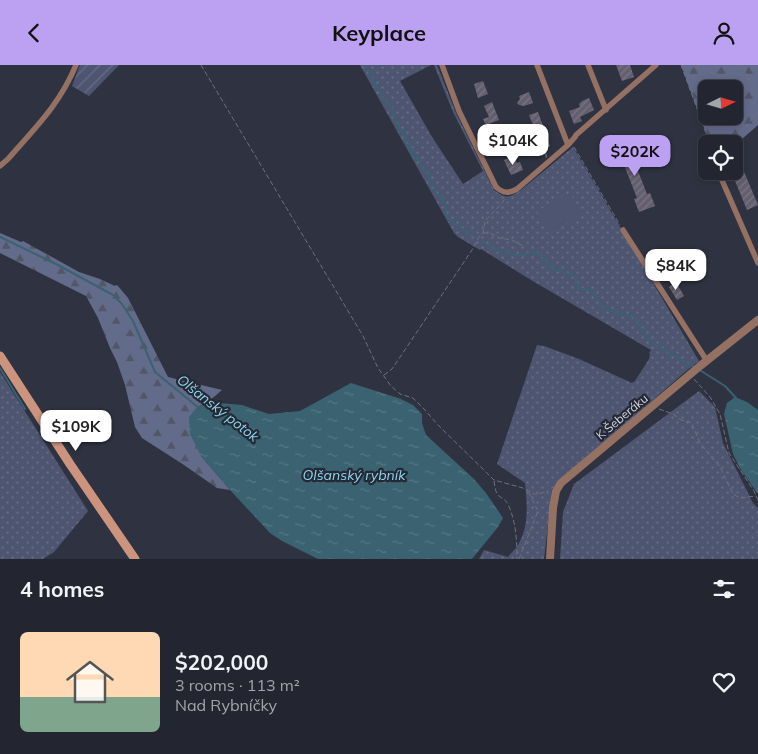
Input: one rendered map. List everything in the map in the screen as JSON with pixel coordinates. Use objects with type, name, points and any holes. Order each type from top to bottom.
[{"type":"main road","points":[[0,356],[70,464],[135,559]]},
{"type":"street","points":[[0,166],[50,111],[76,65]]},
{"type":"street","points":[[442,65],[459,111],[496,187],[502,192],[507,193],[517,189],[656,65]]},
{"type":"street","points":[[537,65],[573,140]]},
{"type":"street","points":[[588,65],[606,110]]},
{"type":"street","points":[[722,180],[758,263]]},
{"type":"street","points":[[623,230],[698,368]]},
{"type":"street","name":"K Šeberáku","points":[[556,491],[569,476],[758,320]]},
{"type":"street","points":[[550,559],[556,491]]},
{"type":"path","points":[[201,65],[363,336],[378,368],[391,386],[400,394],[413,398],[494,481],[523,488],[534,494],[549,490],[556,491]]},
{"type":"path","points":[[681,65],[707,135]]},
{"type":"path","points":[[696,65],[742,87],[757,91],[740,65]]},
{"type":"path","points":[[738,135],[758,112]]},
{"type":"path","points":[[573,140],[623,230]]},
{"type":"path","points":[[384,375],[392,369],[483,233],[485,221],[503,202],[507,193]]},
{"type":"path","points":[[483,233],[490,233],[499,238],[512,240],[525,247]]},
{"type":"path","points":[[698,368],[710,397],[720,414],[729,453],[758,500]]},
{"type":"path","points":[[655,405],[658,409],[692,424],[700,443],[720,467],[733,495],[740,498],[756,496]]},
{"type":"path","points":[[494,481],[495,490],[508,503],[515,523],[518,559]]},
{"type":"path","points":[[518,559],[538,511],[528,491]]},
{"type":"shaded area","points":[[80,65],[119,65],[89,96],[72,86]]},
{"type":"shaded area","points":[[360,65],[431,65],[400,81],[432,137],[463,184],[483,171],[453,112],[434,65],[437,65],[456,113],[494,190],[498,193],[510,196],[517,193],[573,147],[699,361],[552,489],[544,559],[479,559],[484,550],[508,557],[519,543],[525,527],[527,505],[525,483],[497,464],[537,345],[579,359],[632,383],[649,359],[651,350],[458,237]]},
{"type":"shaded area","points":[[570,193],[582,216],[548,233],[537,211]]},
{"type":"shaded area","points":[[0,372],[88,511],[54,552],[43,559],[0,559]]},
{"type":"shaded area","points":[[699,391],[715,407],[723,443],[753,503],[758,508],[758,559],[560,559],[563,512],[574,484]]},
{"type":"green space","points":[[681,65],[758,65],[758,125],[743,138],[743,135],[707,135],[703,125],[743,125],[743,80],[698,80],[698,111]]},
{"type":"green space","points":[[0,233],[21,242],[23,241],[79,272],[118,286],[128,298],[168,377],[222,390],[208,402],[197,407],[201,456],[230,490],[217,488],[142,438],[135,427],[125,385],[117,362],[98,318],[86,296],[0,253]]},
{"type":"water","name":"Olšanský rybník","points":[[351,383],[401,399],[413,405],[422,414],[422,423],[426,435],[474,479],[486,493],[503,518],[472,559],[318,559],[270,533],[201,456],[190,434],[189,417],[197,407],[208,402],[242,405],[269,414],[300,411]]},
{"type":"water","points":[[735,397],[747,402],[758,410],[758,494],[741,470],[733,454],[724,414],[727,403]]},
{"type":"building","points":[[616,65],[630,65],[634,77],[622,81]]},
{"type":"building","points":[[483,81],[488,94],[478,98],[474,84]]},
{"type":"building","points":[[529,92],[533,103],[524,106],[519,105],[517,103],[520,99],[519,96]]},
{"type":"building","points":[[589,98],[594,110],[580,117],[582,121],[574,124],[569,111],[580,107],[579,104],[582,101]]},
{"type":"building","points":[[492,102],[499,120],[486,125],[483,119],[489,117],[484,106]]},
{"type":"building","points":[[538,112],[550,146],[546,148],[546,158],[540,142],[535,144],[532,136],[537,135],[529,115]]},
{"type":"building","points":[[625,138],[647,194],[650,193],[655,206],[639,212],[634,199],[637,198],[615,142]]},
{"type":"building","points":[[514,156],[517,163],[520,162],[523,170],[511,175],[504,160]]},
{"type":"building","points":[[743,169],[758,205],[747,210],[735,180],[743,180]]},
{"type":"building","points":[[676,282],[684,296],[677,300],[669,287]]},
{"type":"waterway","points":[[365,65],[383,98],[393,109],[394,119],[399,123],[399,129],[404,131],[405,140],[409,142],[410,148],[413,149],[412,156],[420,160],[420,166],[430,174],[429,184],[435,187],[436,194],[442,196],[443,202],[446,205],[446,216],[464,231],[475,237]]},
{"type":"waterway","name":"Olšanský potok","points":[[0,237],[58,265],[113,295],[122,304],[133,321],[155,372],[199,408]]},
{"type":"waterway","name":"Olšanský potok","points":[[481,241],[497,251],[519,256],[534,252],[539,254],[553,269],[575,277],[578,288],[592,292],[602,308],[635,317],[651,342],[694,367]]},
{"type":"waterway","points":[[0,368],[25,409]]},
{"type":"waterway","name":"Olšanský potok","points":[[698,369],[725,386],[736,398]]}]
